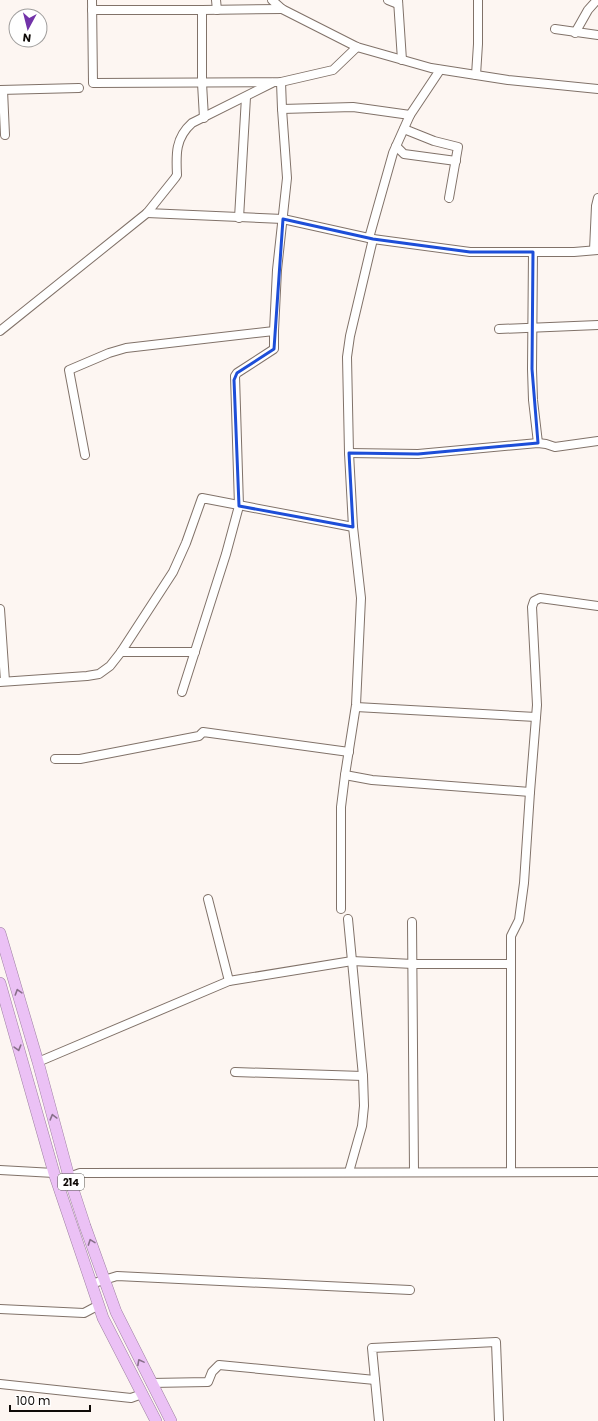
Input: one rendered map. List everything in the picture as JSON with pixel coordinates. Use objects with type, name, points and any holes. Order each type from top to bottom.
[{"type":"highway","name":"214","points":[[0,933],[85,1226],[116,1312],[171,1421]]},
{"type":"highway","name":"214","points":[[0,983],[54,1173],[103,1318],[156,1421]]},
{"type":"street","points":[[92,0],[93,83],[281,82],[333,70],[357,47]]},
{"type":"street","points":[[216,0],[217,10]]},
{"type":"street","points":[[272,0],[282,9],[357,47],[402,60],[440,70],[508,80],[598,89]]},
{"type":"street","points":[[388,0],[398,2],[402,60]]},
{"type":"street","points":[[476,75],[478,0]]},
{"type":"street","points":[[575,33],[588,10],[597,0]]},
{"type":"street","points":[[92,10],[282,9]]},
{"type":"street","points":[[202,10],[202,83],[204,118]]},
{"type":"street","points":[[554,29],[598,35]]},
{"type":"street","points":[[341,909],[341,807],[356,707],[361,598],[353,527],[349,452],[347,357],[350,336],[371,238],[396,146],[410,115],[440,70]]},
{"type":"street","points":[[182,692],[226,554],[239,506],[235,376],[237,373],[274,349],[277,270],[287,178],[281,82]]},
{"type":"street","points":[[0,331],[147,213],[177,175],[176,150],[182,134],[192,124],[272,83]]},
{"type":"street","points":[[5,135],[1,90],[79,88]]},
{"type":"street","points":[[239,218],[246,97]]},
{"type":"street","points":[[282,109],[353,107],[410,115]]},
{"type":"street","points":[[404,129],[434,141],[458,147],[449,198]]},
{"type":"street","points":[[396,146],[404,154],[456,160]]},
{"type":"street","points":[[147,213],[283,219],[371,238],[470,252],[596,250],[596,206],[598,198]]},
{"type":"street","points":[[533,252],[533,400],[538,443]]},
{"type":"street","points":[[499,329],[598,325]]},
{"type":"street","points":[[85,455],[69,370],[108,353],[126,348],[274,332]]},
{"type":"street","points":[[349,452],[418,454],[538,443],[555,447],[598,441]]},
{"type":"street","points":[[0,608],[3,682],[99,674],[110,666],[121,652],[173,572],[186,543],[202,498],[353,527]]},
{"type":"street","points":[[511,1172],[511,936],[519,920],[524,883],[537,705],[532,607],[534,602],[540,598],[598,606]]},
{"type":"street","points":[[121,652],[195,652]]},
{"type":"street","points":[[356,707],[536,717]]},
{"type":"street","points":[[55,759],[80,759],[199,736],[203,732],[349,752]]},
{"type":"street","points":[[345,775],[372,780],[530,792]]},
{"type":"street","points":[[208,899],[230,981]]},
{"type":"street","points":[[348,919],[363,1076],[364,1106],[362,1126],[349,1172]]},
{"type":"street","points":[[412,922],[414,1172]]},
{"type":"street","points":[[38,1062],[230,981],[352,961],[412,964],[511,964]]},
{"type":"street","points":[[235,1072],[363,1076]]},
{"type":"street","points":[[0,1170],[54,1173]]},
{"type":"street","points":[[70,1177],[80,1173],[598,1172]]},
{"type":"street","points":[[91,1284],[117,1276],[410,1290]]},
{"type":"street","points":[[0,1309],[84,1313],[99,1305]]},
{"type":"street","points":[[379,1421],[372,1348],[496,1342],[499,1421]]},
{"type":"street","points":[[151,1383],[208,1382],[212,1372],[219,1365],[375,1380]]},
{"type":"street","points":[[0,1384],[131,1398],[142,1394]]},
{"type":"highlighted area","points":[[283,219],[373,239],[470,252],[533,252],[532,369],[538,443],[418,454],[349,453],[353,527],[239,506],[234,380],[237,373],[274,349]]}]
